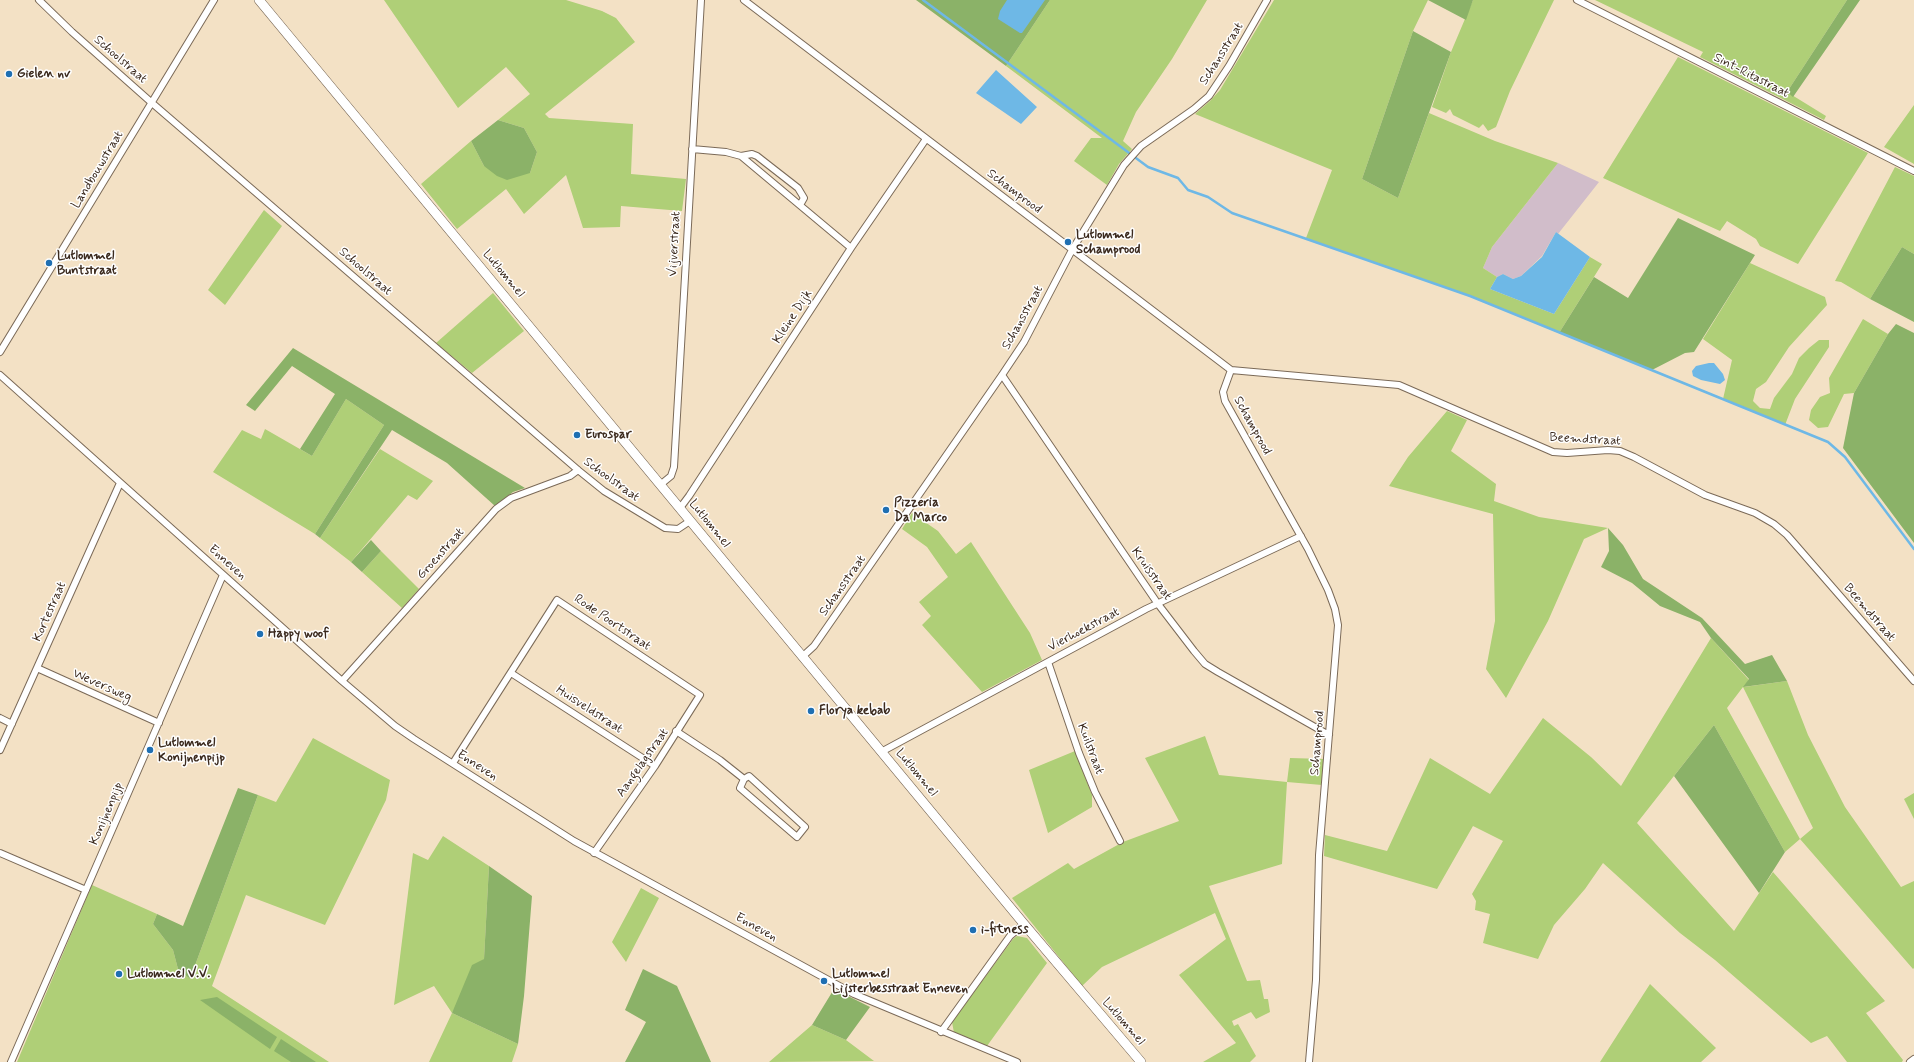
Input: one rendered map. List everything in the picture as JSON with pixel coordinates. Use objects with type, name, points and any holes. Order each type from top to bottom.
[{"type":"main road","name":"Lutlommel","points":[[259,0],[802,657],[1098,1013],[1142,1062]]},
{"type":"street","name":"Schoolstraat","points":[[40,0],[72,32],[152,103],[604,491],[665,528],[678,529],[690,521]]},
{"type":"street","name":"Landbouwstraat","points":[[0,352],[214,0]]},
{"type":"street","name":"Vijverstraat","points":[[660,484],[671,476],[674,467],[701,0]]},
{"type":"street","name":"Schamprood","points":[[744,0],[1231,370],[1223,392],[1225,401],[1301,536],[1328,590],[1335,609],[1338,625],[1320,855],[1316,980],[1309,1062]]},
{"type":"street","name":"Schansstraat","points":[[802,657],[814,646],[1024,342],[1072,250],[1132,154],[1194,109],[1209,96],[1229,66],[1267,0]]},
{"type":"street","name":"Sint-Ritastraat","points":[[1577,0],[1914,171]]},
{"type":"street","name":"Kleine Dijk","points":[[680,508],[851,248],[926,138]]},
{"type":"street","points":[[692,149],[726,152],[742,156],[752,154],[757,156],[798,188],[804,198],[800,205]]},
{"type":"street","points":[[742,156],[851,248]]},
{"type":"street","name":"Beemdstraat","points":[[1231,370],[1399,385],[1552,452],[1567,453],[1608,450],[1620,451],[1634,457],[1705,495],[1755,513],[1774,524],[1787,535],[1914,681]]},
{"type":"street","name":"Enneven","points":[[0,375],[342,681],[395,726],[528,813],[594,852],[854,994],[941,1032],[1017,1062]]},
{"type":"street","name":"Kruisstraat","points":[[1002,375],[1158,604],[1194,651],[1206,664],[1329,735]]},
{"type":"street","name":"Groenstraat","points":[[342,681],[496,509],[511,498],[570,476],[578,470]]},
{"type":"street","name":"Kortestraat","points":[[0,750],[120,483]]},
{"type":"street","name":"Vierhoekstraat","points":[[881,752],[1158,604],[1301,536]]},
{"type":"street","name":"Konijnenpijp","points":[[11,1062],[223,575]]},
{"type":"street","name":"Rode Poortstraat","points":[[453,763],[557,600],[700,695],[676,731]]},
{"type":"street","name":"Kuilstraat","points":[[1048,662],[1079,753],[1095,792],[1120,841]]},
{"type":"street","name":"Weversweg","points":[[37,668],[158,723]]},
{"type":"street","name":"Huisveldstraat","points":[[511,673],[655,766]]},
{"type":"street","points":[[0,718],[12,724]]},
{"type":"street","name":"Aangelagstraat","points":[[594,852],[655,766],[676,731],[720,760],[744,779]]},
{"type":"street","name":"Aangelagstraat","points":[[749,776],[805,827],[797,837],[740,788],[744,779],[749,776]]},
{"type":"street","points":[[0,853],[86,890]]},
{"type":"street","points":[[941,1032],[1010,936],[1024,924]]},
{"type":"street","points":[[999,1062],[1002,1056]]},
{"type":"street","points":[[1910,1062],[1914,1059]]},
{"type":"shaded area","points":[[1558,163],[1599,182],[1558,234],[1556,232],[1542,256],[1521,276],[1513,279],[1503,274],[1497,277],[1483,268],[1492,247]]},
{"type":"green space","points":[[384,0],[566,0],[602,11],[616,18],[635,42],[545,114],[549,118],[633,124],[631,174],[686,179],[682,211],[621,206],[620,227],[583,228],[566,175],[524,214],[506,189],[457,229],[421,184],[471,141],[484,166],[530,173],[537,152],[524,128],[498,120],[530,94],[506,67],[458,108]]},
{"type":"green space","points":[[916,0],[1050,0],[1006,66]]},
{"type":"green space","points":[[1050,0],[1207,0],[1172,59],[1136,112],[1123,141],[1132,149],[1119,164],[1107,185],[1074,161],[1091,138],[1102,138],[1006,66]]},
{"type":"green space","points":[[1274,0],[1428,0],[1413,31],[1362,179],[1398,198],[1429,113],[1495,141],[1558,163],[1492,247],[1483,268],[1497,277],[1490,289],[1554,314],[1590,257],[1602,264],[1559,333],[1470,296],[1306,238],[1332,170],[1195,114],[1220,90]]},
{"type":"green space","points":[[1428,0],[1473,0],[1466,20]]},
{"type":"green space","points":[[1473,0],[1554,0],[1510,91],[1496,127],[1488,131],[1483,124],[1479,128],[1453,115],[1450,109],[1446,113],[1432,107],[1451,52]]},
{"type":"green space","points":[[1595,0],[1847,0],[1787,92],[1826,116],[1824,120],[1700,57],[1703,52]]},
{"type":"green space","points":[[1847,0],[1860,0],[1793,97],[1787,92]]},
{"type":"green space","points":[[1413,31],[1451,52],[1398,198],[1362,179]]},
{"type":"green space","points":[[1678,57],[1868,153],[1798,264],[1760,246],[1756,239],[1727,221],[1720,231],[1603,178]]},
{"type":"green space","points":[[1914,105],[1914,164],[1884,147]]},
{"type":"green space","points":[[498,120],[524,128],[537,152],[530,173],[507,180],[497,176],[484,166],[471,141]]},
{"type":"green space","points":[[1895,167],[1914,176],[1914,254],[1902,247],[1870,299],[1841,282],[1835,281]]},
{"type":"green space","points":[[264,210],[282,226],[225,305],[208,290]]},
{"type":"green space","points":[[1678,218],[1755,255],[1694,352],[1685,353],[1652,370],[1559,333],[1594,277],[1628,298]]},
{"type":"green space","points":[[1902,247],[1914,254],[1914,322],[1870,299]]},
{"type":"green space","points":[[1750,263],[1825,297],[1827,305],[1789,347],[1766,382],[1756,389],[1753,401],[1760,408],[1770,409],[1774,398],[1792,374],[1799,358],[1819,340],[1829,340],[1829,347],[1795,399],[1785,425],[1723,399],[1732,360],[1703,339]]},
{"type":"green space","points":[[493,293],[524,331],[472,373],[436,343]]},
{"type":"green space","points":[[1863,319],[1888,334],[1854,393],[1844,394],[1828,427],[1818,428],[1809,420],[1811,410],[1820,397],[1830,393],[1829,378]]},
{"type":"green space","points":[[1896,324],[1914,333],[1914,543],[1843,448],[1854,393],[1888,334]]},
{"type":"green space","points":[[293,348],[525,488],[513,492],[495,506],[447,463],[392,430],[320,538],[315,534],[384,425],[346,399],[312,456],[300,449],[335,394],[292,366],[255,411],[246,405]]},
{"type":"green space","points":[[346,399],[384,425],[315,534],[213,472],[242,430],[261,439],[265,429],[312,456]]},
{"type":"green space","points":[[1447,411],[1467,420],[1451,451],[1496,484],[1494,501],[1539,517],[1608,528],[1584,539],[1548,621],[1506,698],[1486,669],[1495,621],[1493,514],[1389,486],[1408,457]]},
{"type":"green space","points":[[380,449],[433,481],[417,500],[408,495],[351,562],[320,538]]},
{"type":"green space","points":[[912,513],[938,531],[956,554],[971,542],[1030,633],[1042,660],[982,692],[922,625],[931,616],[919,602],[948,577],[927,547],[902,529]]},
{"type":"green space","points":[[1608,528],[1623,545],[1643,579],[1702,618],[1745,664],[1772,655],[1787,681],[1743,687],[1749,679],[1711,638],[1700,622],[1660,606],[1632,583],[1601,567],[1609,551]]},
{"type":"green space","points":[[371,540],[381,551],[362,572],[351,562]]},
{"type":"green space","points":[[381,551],[419,589],[402,608],[362,572]]},
{"type":"green space","points":[[1711,638],[1749,680],[1744,687],[1787,681],[1808,735],[1845,807],[1901,887],[1914,881],[1913,969],[1800,839],[1785,852],[1714,725],[1637,823],[1734,931],[1773,872],[1885,1001],[1866,1013],[1903,1060],[1902,1062],[1847,1062],[1827,1036],[1811,1043],[1715,960],[1680,933],[1603,863],[1585,889],[1554,925],[1538,959],[1483,943],[1490,914],[1475,910],[1476,901],[1472,894],[1503,841],[1473,826],[1437,889],[1324,856],[1325,835],[1387,851],[1430,758],[1490,794],[1543,718],[1591,757],[1621,786]],"holes":[[[1743,687],[1813,828],[1800,839],[1727,708]]]},
{"type":"green space","points":[[1714,725],[1785,852],[1759,893],[1674,776]]},
{"type":"green space","points":[[1205,736],[1219,775],[1287,782],[1282,864],[1209,886],[1247,981],[1260,980],[1264,999],[1268,999],[1270,1012],[1256,1019],[1251,1012],[1232,1021],[1234,1026],[1238,1024],[1256,1056],[1250,1062],[1203,1062],[1236,1043],[1179,975],[1226,939],[1215,913],[1102,967],[1082,986],[1012,898],[1068,863],[1074,869],[1123,842],[1179,821],[1145,758]]},
{"type":"green space","points":[[313,738],[390,780],[386,800],[325,925],[246,895],[212,986],[329,1062],[17,1062],[92,885],[157,914],[153,924],[173,950],[178,969],[190,979],[258,795],[276,802]]},
{"type":"green space","points":[[1075,751],[1092,795],[1092,807],[1048,833],[1029,770]]},
{"type":"green space","points":[[1290,758],[1325,759],[1322,785],[1287,782]]},
{"type":"green space","points":[[238,788],[258,795],[190,979],[178,969],[173,950],[153,924],[157,914],[183,926]]},
{"type":"green space","points":[[1914,793],[1914,819],[1904,799]]},
{"type":"green space","points":[[443,836],[489,866],[484,959],[452,1013],[434,986],[394,1005],[413,853],[428,860]]},
{"type":"green space","points":[[489,866],[532,896],[524,996],[518,1044],[452,1013],[472,965],[484,959]]},
{"type":"green space","points":[[641,888],[659,898],[626,962],[612,942]]},
{"type":"green space","points":[[1017,936],[1027,938],[1047,963],[987,1046],[954,1033],[952,1022],[1013,939]]},
{"type":"green space","points":[[643,969],[677,986],[711,1062],[625,1062],[646,1022],[625,1010]]},
{"type":"green space","points":[[1650,984],[1716,1048],[1701,1062],[1600,1062]]},
{"type":"green space","points":[[834,989],[870,1007],[846,1040],[812,1025]]},
{"type":"green space","points":[[217,997],[277,1037],[270,1049],[200,1000]]},
{"type":"green space","points":[[452,1013],[518,1044],[512,1062],[429,1062]]},
{"type":"green space","points":[[812,1025],[846,1040],[874,1061],[769,1062]]},
{"type":"green space","points":[[281,1039],[316,1062],[291,1062],[274,1051]]},
{"type":"water","points":[[1007,0],[1045,0],[1022,33],[1020,33],[998,19],[1000,11]]},
{"type":"water","points":[[996,70],[1037,107],[1021,124],[976,93]]},
{"type":"water","points":[[1556,232],[1590,257],[1554,314],[1490,289],[1497,277],[1503,274],[1513,279],[1521,276],[1542,257]]},
{"type":"water","points":[[1714,363],[1723,374],[1725,380],[1720,384],[1701,380],[1693,376],[1692,371],[1696,366]]},
{"type":"waterway","points":[[923,0],[1148,167],[1178,178],[1188,190],[1208,197],[1232,213],[1470,296],[1828,442],[1845,457],[1914,549]]},
{"type":"place","name":"Gielen nv","points":[[9,74]]},
{"type":"place","name":"Lutlommel Schamprood","points":[[1068,242]]},
{"type":"place","name":"Lutlommel Buntstraat","points":[[49,263]]},
{"type":"place","name":"Eurospar","points":[[577,435]]},
{"type":"place","name":"Pizzeria Da Marco","points":[[886,510]]},
{"type":"place","name":"Happy woof","points":[[260,634]]},
{"type":"place","name":"Florya kebab","points":[[811,711]]},
{"type":"place","name":"Lutlommel Konijnenpijp","points":[[150,750]]},
{"type":"place","name":"i-fitness","points":[[973,930]]},
{"type":"place","name":"Lutlommel V.V.","points":[[119,974]]},
{"type":"place","name":"Lutlommel Lijsterbesstraat Enneven","points":[[824,981]]}]
